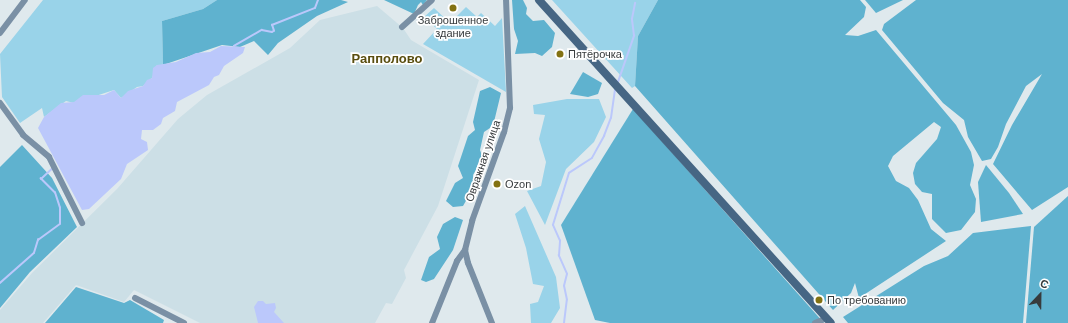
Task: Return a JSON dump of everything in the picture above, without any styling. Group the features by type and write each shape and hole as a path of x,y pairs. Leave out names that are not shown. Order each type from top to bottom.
{"main road":[{"path":"539,0 829,320"}],"street":[{"path":"0,34 25,0"},
{"path":"402,28 432,0"},
{"name":"Овражная улица","path":"465,250 472,221 502,139 510,108 506,0"},
{"path":"0,102 23,135 48,156 82,223"},
{"path":"432,323 458,261 465,250"},
{"path":"465,250 468,262 492,323"},
{"path":"135,298 184,323"},
{"path":"815,323 829,320"}],"shaded area":[{"path":"43,0 217,0 203,9 162,21 163,65 157,65 152,78 143,86 137,87 121,98 114,90 74,103 66,101 44,117 42,108 20,123 2,97 0,54"},
{"path":"217,0 341,0 348,2 317,16 278,43 268,55 254,41 240,47 222,45 163,65 162,21 203,9"},
{"path":"384,0 427,0 423,5 421,2 418,5 414,14"},
{"path":"512,0 523,0 527,8 526,14 533,21 544,20 555,33 552,47 542,56 535,53 515,54 518,41 514,29"},
{"path":"552,0 658,0 638,36 635,86 632,88"},
{"path":"658,0 860,0 866,7 864,17 845,35 858,36 876,30 956,125 971,152 974,165 970,185 976,199 975,212 961,230 946,233 932,219 932,194 922,192 915,184 913,173 916,163 937,139 941,127 934,122 893,156 888,166 896,181 909,188 918,200 931,229 946,241 859,298 855,283 851,293 833,310 635,86 638,36"},
{"path":"865,0 903,0 876,13"},
{"path":"916,0 1068,0 1068,187 1032,210 993,164 1012,125 1042,74 1026,86 1006,124 998,147 991,159 982,161 968,137 964,120 943,103 882,30 884,24"},
{"path":"377,6 403,28 411,40 479,80 438,206 404,270 406,278 392,304 386,303 375,323 200,323 134,290 124,302 76,285 43,323 0,323 0,310 32,273 117,189 178,119 207,95 290,48 320,20"},
{"path":"466,7 477,17 481,13 495,26 502,18 506,92 423,44 437,29 424,17 434,8 450,23"},
{"path":"221,46 245,47 243,53 224,66 219,75 214,77 209,85 177,102 175,111 163,118 161,124 153,130 142,130 141,139 147,142 148,150 127,164 121,179 89,209 82,210 38,128 44,117 61,103 74,102 83,95 104,95 114,90 121,98 128,91 143,86 147,80 152,78 153,68 157,65 176,62 196,53 210,52"},
{"path":"583,72 602,83 598,94 588,97 570,94"},
{"path":"490,87 501,93 493,126 484,132 480,150 483,158 473,175 475,185 463,206 453,207 446,201 455,183 463,178 458,166 468,136 475,130 473,122 480,91"},
{"path":"567,99 599,99 606,117 594,142 566,169 545,225 527,191 541,186 546,162 539,139 545,115 534,114 533,105"},
{"path":"633,109 824,323 610,323 595,320 561,225"},
{"path":"22,145 52,178 77,227 30,272 0,308 0,167"},
{"path":"986,165 1009,193 1023,214 981,222 978,182"},
{"path":"1068,196 1068,323 1026,323 1034,227"},
{"path":"525,206 556,277 560,308 551,323 531,323 530,304 538,302 544,286 533,284 526,248 515,214"},
{"path":"455,217 463,220 453,250 434,279 426,282 421,280 429,257 440,249 437,237 443,224"},
{"path":"1031,226 1023,323 848,323 843,317 924,266 948,256 973,233"},
{"path":"76,287 124,303 130,300 164,320 163,323 45,323"},
{"path":"258,301 263,301 266,304 275,303 276,308 274,312 284,323 258,323 254,307"}],"waterway":[{"path":"234,46 262,30 274,31 272,25 315,8 318,0"},
{"path":"618,82 634,36 632,19 635,3"},
{"path":"564,323 567,300 564,286 567,274 559,256 560,241 553,225 569,173 592,158 604,136 611,118 615,89"},
{"path":"0,283 34,253 38,240 60,224 60,208 55,193 41,179 53,168"}],"place":[{"name":"Заброшенное здание","path":"453,8"},
{"name":"Пятёрочка","path":"560,54"},
{"name":"Ozon","path":"497,184"},
{"name":"По требованию","path":"819,300"}],"district":[{"name":"Рапполово","path":"387,59"}]}
